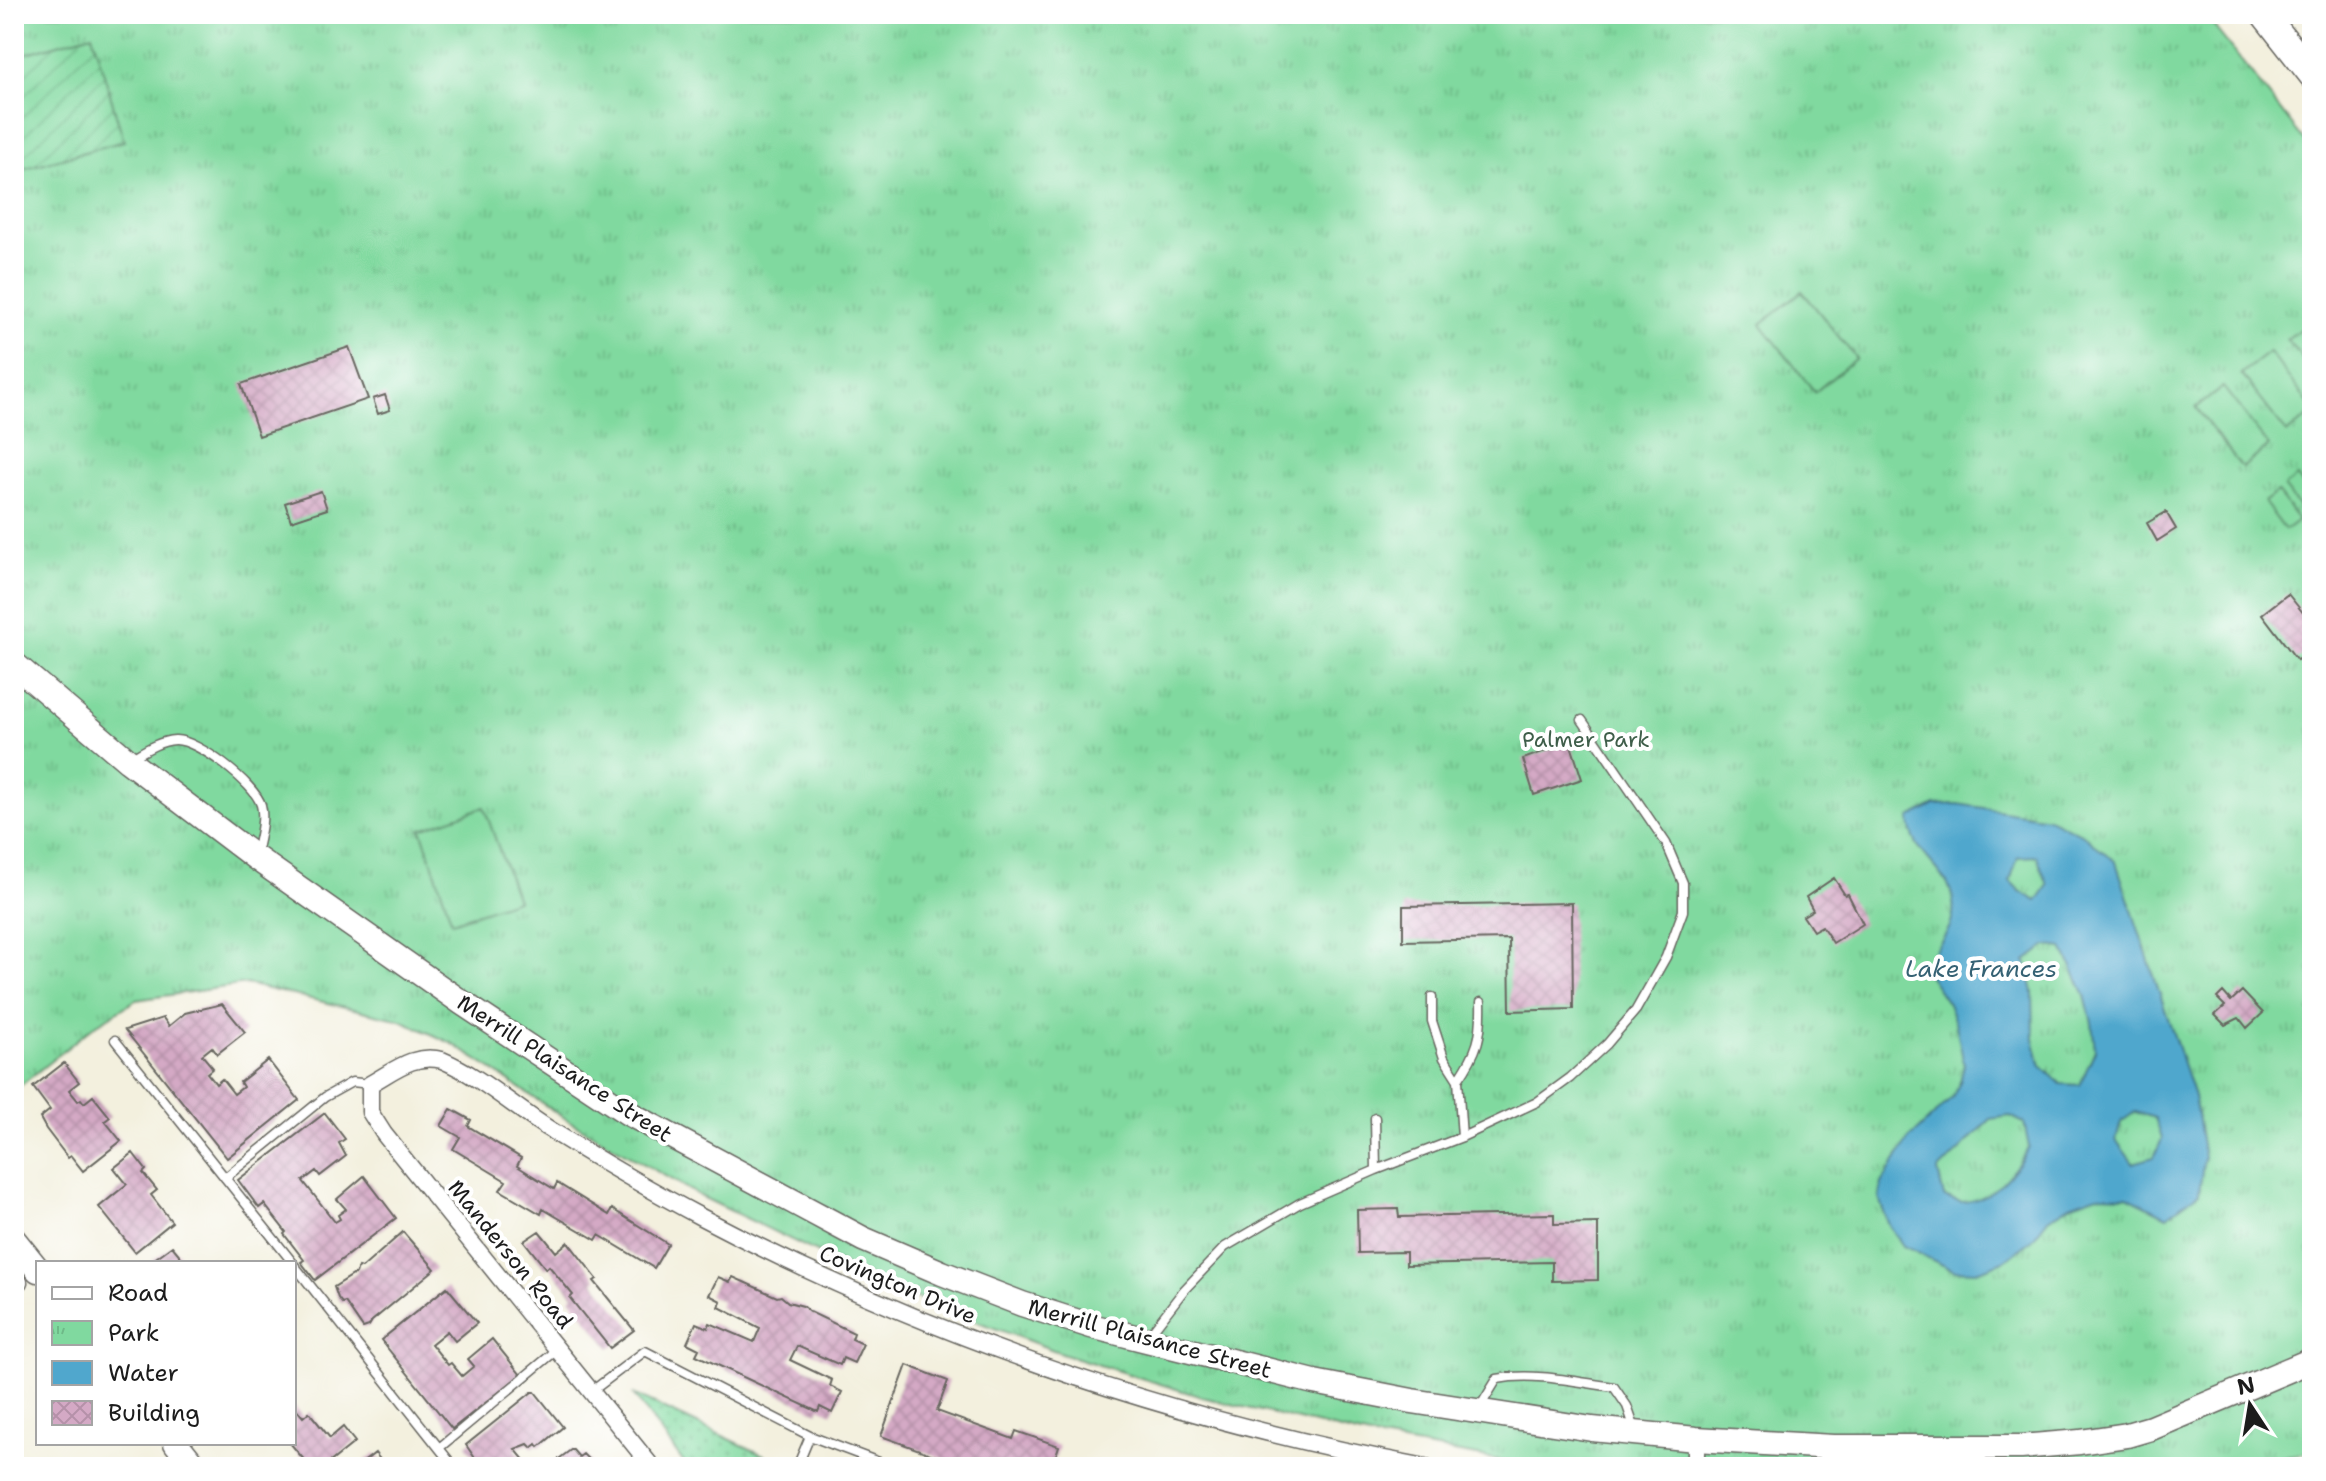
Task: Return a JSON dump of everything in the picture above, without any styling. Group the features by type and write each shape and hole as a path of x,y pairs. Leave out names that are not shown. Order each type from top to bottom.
{"main road":[{"path":"2269,20 2312,49"},
{"path":"2269,20 2312,75"}],"street":[{"name":"Merrill Plaisance Street","path":"14,664 128,761 256,858 474,1011 628,1113 863,1239 942,1273 1091,1326 1314,1382 1478,1412 1696,1439 1833,1447 2021,1447 2127,1435 2151,1428 2312,1360"},
{"name":"Covington Drive","path":"370,1084 405,1063 418,1059 432,1058 452,1064 549,1129 702,1217 826,1279 952,1333 1175,1408 1301,1442 1426,1467"},
{"name":"Manderson Road","path":"370,1084 370,1112 384,1134 652,1467"},
{"path":"14,1240 24,1278"},
{"path":"1696,1439 1696,1467"},
{"path":"178,1445 195,1467"}],"lane":[{"path":"1145,1340 1184,1290 1225,1247 1300,1203 1462,1137 1537,1102 1570,1078 1607,1044 1636,1010 1666,957 1683,911 1683,883 1666,843 1582,720"},
{"path":"128,761 169,741 185,740 199,746 251,788 260,802 262,811 256,858"},
{"path":"1432,997 1432,1021 1444,1058 1458,1080 1462,1137"},
{"path":"1458,1080 1479,1041 1481,1002"},
{"path":"115,1040 291,1261"},
{"path":"225,1178 325,1097 352,1082 370,1084"},
{"path":"1375,1118 1376,1170"},
{"path":"296,1268 454,1467"},
{"path":"439,1448 558,1348"},
{"path":"592,1391 645,1351 810,1436 892,1467"},
{"path":"1478,1412 1497,1379 1518,1376 1577,1382 1614,1387 1627,1406 1637,1433"},
{"path":"797,1467 810,1436"}],"green space":[{"name":"Palmer Park","path":"14,14 2204,14 2312,150 2312,1452 2208,1467 1540,1467 1374,1438 1202,1397 1064,1354 930,1304 700,1196 566,1119 453,1044 401,1020 246,984 136,1000 94,1026 14,1091"},
{"path":"92,34 124,141 19,170 14,154 14,57"},
{"path":"1802,291 1856,358 1815,392 1761,324"},
{"path":"2312,320 2312,371 2287,339"},
{"path":"2269,352 2312,408 2312,414 2287,433 2241,374"},
{"path":"2223,387 2269,446 2242,468 2196,408"},
{"path":"2297,477 2312,497 2312,509 2305,515 2284,487"},
{"path":"2277,492 2298,520 2285,530 2264,502"},
{"path":"484,807 517,900 452,922 421,829"},
{"path":"633,1394 785,1465 687,1467"}],"water":[{"name":"Lake Frances","path":"1957,804 2049,818 2085,836 2116,862 2194,1096 2204,1157 2199,1193 2167,1216 2127,1196 2098,1195 2070,1205 2048,1219 2031,1241 2002,1262 1976,1271 1953,1270 1903,1246 1888,1223 1879,1199 1882,1183 1908,1140 1952,1098 1964,1064 1948,1004 1925,970 1950,927 1953,903 1943,877 1918,845 1910,818 1935,805","holes":["2037,856 2048,885 2037,901 2010,881 2018,857","2046,946 2063,948 2085,995 2095,1050 2080,1085 2061,1084 2041,1066 2034,1038 2033,992 2026,961","2135,1112 2155,1118 2162,1139 2154,1157 2133,1163 2116,1140 2121,1122","2010,1116 2024,1123 2029,1147 2010,1174 1984,1196 1963,1202 1944,1197 1938,1171 1991,1119"]}],"building":[{"path":"349,347 368,399 259,436 241,384"},
{"path":"385,395 390,410 378,414 373,399"},
{"path":"321,491 327,509 291,521 285,503"},
{"path":"2166,512 2176,529 2157,541 2147,523"},
{"path":"2288,594 2312,624 2312,649 2297,660 2262,614"},
{"path":"1570,742 1582,779 1534,795 1523,759"},
{"path":"1834,878 1845,895 1848,894 1863,924 1833,943 1822,926 1813,931 1803,916 1813,910 1806,897"},
{"path":"1572,903 1573,1009 1510,1011 1509,939 1403,941 1403,906"},
{"path":"2242,991 2263,1013 2247,1028 2239,1018 2225,1025 2215,1015 2225,1006 2217,998 2223,992 2231,1001"},
{"path":"222,1004 245,1032 217,1054 212,1047 202,1055 213,1068 207,1073 216,1084 222,1079 234,1094 243,1087 240,1082 268,1060 299,1100 227,1158 125,1030 163,1018 169,1026 185,1013"},
{"path":"64,1063 79,1082 69,1090 78,1101 81,1099 84,1103 93,1096 110,1117 105,1121 121,1141 83,1171 71,1156 68,1158 46,1129 40,1118 50,1110 33,1087"},
{"path":"451,1109 471,1120 468,1126 521,1158 517,1166 554,1189 557,1183 609,1215 612,1209 668,1244 654,1268 599,1235 596,1240 543,1209 541,1214 500,1190 506,1181 453,1149 460,1137 441,1126"},
{"path":"325,1113 345,1139 339,1143 346,1156 320,1176 316,1171 303,1181 335,1222 346,1209 337,1199 364,1176 396,1218 315,1280 284,1234 286,1232 264,1204 259,1208 238,1180"},
{"path":"133,1153 146,1170 143,1173 157,1190 151,1195 172,1222 135,1252 99,1207 127,1184 114,1168"},
{"path":"1398,1209 1399,1217 1554,1214 1554,1224 1598,1223 1598,1280 1552,1281 1552,1262 1406,1265 1406,1252 1358,1253 1357,1210"},
{"path":"539,1231 556,1252 568,1242 597,1279 594,1281 634,1330 610,1348 570,1298 573,1295 549,1266 546,1269 524,1241"},
{"path":"403,1232 435,1269 363,1328 345,1302 338,1298 334,1287 356,1273 358,1267 362,1268"},
{"path":"172,1246 184,1261 152,1261"},
{"path":"718,1277 730,1282 733,1277 777,1297 781,1296 854,1333 852,1339 863,1344 854,1363 843,1358 840,1365 797,1346 790,1360 832,1380 830,1386 842,1392 832,1413 820,1407 818,1412 696,1355 699,1349 687,1343 696,1323 708,1328 710,1323 754,1342 760,1328 719,1307 721,1301 709,1295"},
{"path":"447,1287 477,1323 455,1341 447,1331 431,1344 448,1365 451,1363 462,1376 474,1366 468,1359 492,1339 521,1375 452,1429 381,1340"},
{"path":"907,1365 948,1381 937,1411 1013,1439 1016,1431 1059,1446 1052,1467 966,1467 881,1436"},
{"path":"532,1392 563,1427 539,1447 537,1444 532,1448 528,1444 515,1449 530,1467 481,1467 466,1445"},
{"path":"296,1408 303,1417 309,1412 330,1438 343,1427 355,1442 324,1467 310,1467 292,1445 296,1445"},
{"path":"572,1449 579,1457 583,1454 596,1467 548,1467"},
{"path":"375,1453 386,1467 357,1467"}]}
